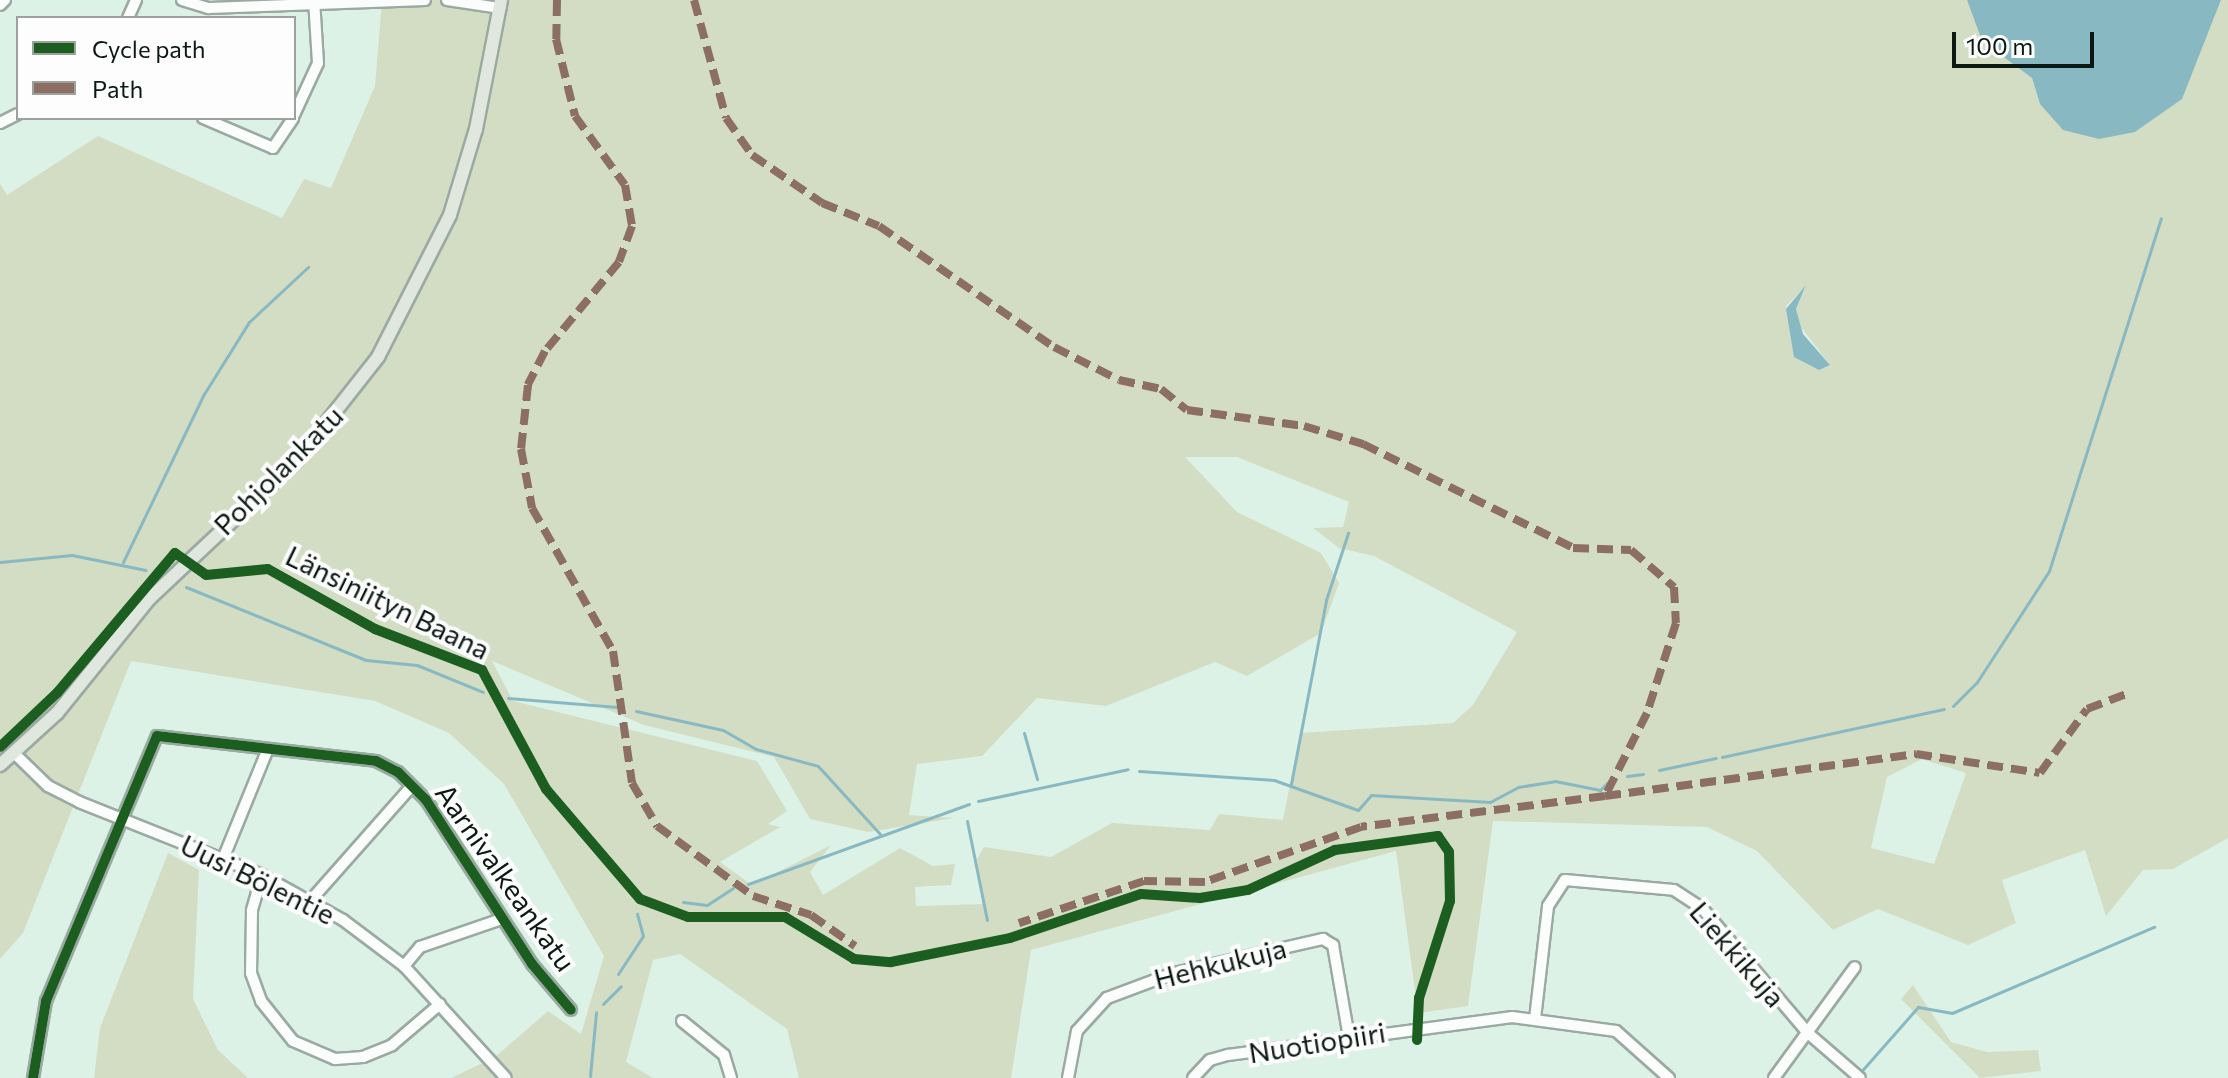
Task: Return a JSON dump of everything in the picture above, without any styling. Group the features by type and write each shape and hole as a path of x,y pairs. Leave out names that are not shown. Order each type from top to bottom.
{"main road":[{"name":"Pohjolankatu","path":"0,765 16,755 149,599 297,460 378,357 450,215 476,129 500,4"}],"street":[{"path":"0,5 5,0"},
{"path":"182,0 209,8 425,0"},
{"path":"447,0 500,4"},
{"path":"296,110 318,63 314,2"},
{"path":"208,120 273,148 290,120"},
{"name":"Aarnivalkeankatu","path":"122,818 157,736 267,751 376,761 412,786 502,919 571,1010"},
{"path":"223,859 267,751"},
{"name":"Uusi Bölentie","path":"16,755 48,786 262,875 311,900 404,966 506,1078"},
{"path":"311,900 412,786"},
{"path":"33,1078 46,1001 122,818"},
{"path":"262,875 252,911 251,973 261,1001 293,1041 335,1059 363,1057 392,1045 440,1004"},
{"name":"Liekkikuja","path":"1535,1019 1548,906 1565,880 1689,895 1809,1034"},
{"path":"404,966 420,947 502,919"},
{"name":"Hehkukuja","path":"1068,1078 1077,1031 1107,998 1174,973 1323,939 1333,945 1349,1038"},
{"path":"1774,1078 1855,967"},
{"name":"Nuotiopiiri","path":"1193,1078 1210,1060 1228,1055 1479,1018 1535,1019 1616,1031 1669,1078"},
{"path":"682,1021 724,1055 731,1078"},
{"path":"1809,1034 1860,1078"}],"green space":[{"path":"382,0 1967,0 1982,41 2032,78 2040,104 2135,132 2181,99 2221,0 2228,0 2228,838 2173,869 2143,870 2106,916 2085,850 2002,880 2016,923 1968,945 1878,909 1833,930 1757,851 1707,827 1493,821 1468,1006 1418,1013 1396,851 1031,950 1011,1078 799,1078 787,1029 680,954 653,960 626,1062 653,1078 451,1078 495,1057 548,1011 581,1034 604,956 504,784 449,733 375,701 131,661 23,933 0,959 0,184 7,195 98,136 282,218 304,179 331,188 375,86","holes":["1806,286 1796,309 1801,327 1830,365 1796,348 1790,329 1786,306","1185,457 1237,457 1349,502 1343,527 1313,528 1339,548 1374,556 1517,632 1473,705 1453,723 1300,733 1283,820 1219,814 1210,830 1112,823 1051,857 984,847 977,859 984,904 916,906 915,887 951,885 955,864 933,866 900,848 823,895 810,872 831,845 752,885 720,862 780,827 768,824 787,811 757,761 513,701 492,661 644,725 774,757 810,819 868,832 954,818 909,815 917,764 982,756 1037,698 1106,706 1215,662 1247,676 1321,633 1339,583 1321,553 1237,512","1922,759 1966,773 1934,864 1871,848 1887,777"]},
{"path":"168,853 199,870 193,999 218,1050 248,1078 94,1078 100,1028"},
{"path":"1913,985 1951,1042 1987,1052 2038,1050 2041,1071 1980,1078 1901,999"}],"water":[{"path":"1967,0 2221,0 2182,99 2135,132 2099,139 2063,130 2040,104 2032,78 1982,41"},
{"path":"1806,285 1796,309 1803,334 1830,365 1819,370 1794,357 1786,309"}],"waterway":[{"path":"1953,706 1977,682 2049,571 2161,218"},
{"path":"123,562 204,394 249,322 308,267"},
{"path":"1291,784 1326,600 1348,533"},
{"path":"0,562 72,555 145,570"},
{"path":"186,587 366,660 417,665 483,692"},
{"path":"508,698 618,707"},
{"path":"1722,757 1944,709"},
{"path":"636,711 723,730 756,749 818,766 880,834"},
{"path":"1024,733 1037,779"},
{"path":"1659,770 1716,758"},
{"path":"978,801 1128,769"},
{"path":"1139,771 1274,780 1358,810 1371,795 1490,802 1518,787 1555,781 1600,790 1613,777"},
{"path":"1627,776 1643,774"},
{"path":"748,884 969,804"},
{"path":"967,821 987,920"},
{"path":"683,902 707,905 733,888"},
{"path":"618,974 643,936 637,914"},
{"path":"1858,1075 1918,1007 1952,1013 2154,927"},
{"path":"603,1004 621,986"},
{"path":"590,1076 596,1012"}],"marked path":[{"path":"557,0 556,39 575,116 625,185 632,226 619,262 545,351 528,385 521,449 532,508 613,651 632,783 657,826 753,896 811,915 855,946"},
{"path":"694,0 726,118 752,155 822,203 879,226 1054,347 1119,380 1161,389 1187,410 1304,426 1363,444 1573,548 1631,550 1674,587 1676,623 1647,713 1605,796 1361,827 1205,882 1144,881 1019,923"},
{"path":"1605,796 1916,754 2040,773 2087,709 2126,694"}],"cycle path":[{"name":"Länsiniityn Baana","path":"0,747 57,693 175,553 206,575 268,569 375,629 482,670 546,789 640,899 688,917 785,917 854,959 891,962 1010,938 1141,894 1200,898 1248,890 1335,850 1438,836 1449,852 1450,901 1419,998 1417,1040"},
{"path":"33,1078 46,1001 157,736 376,761 398,772 426,800 532,964 571,1010"}]}
